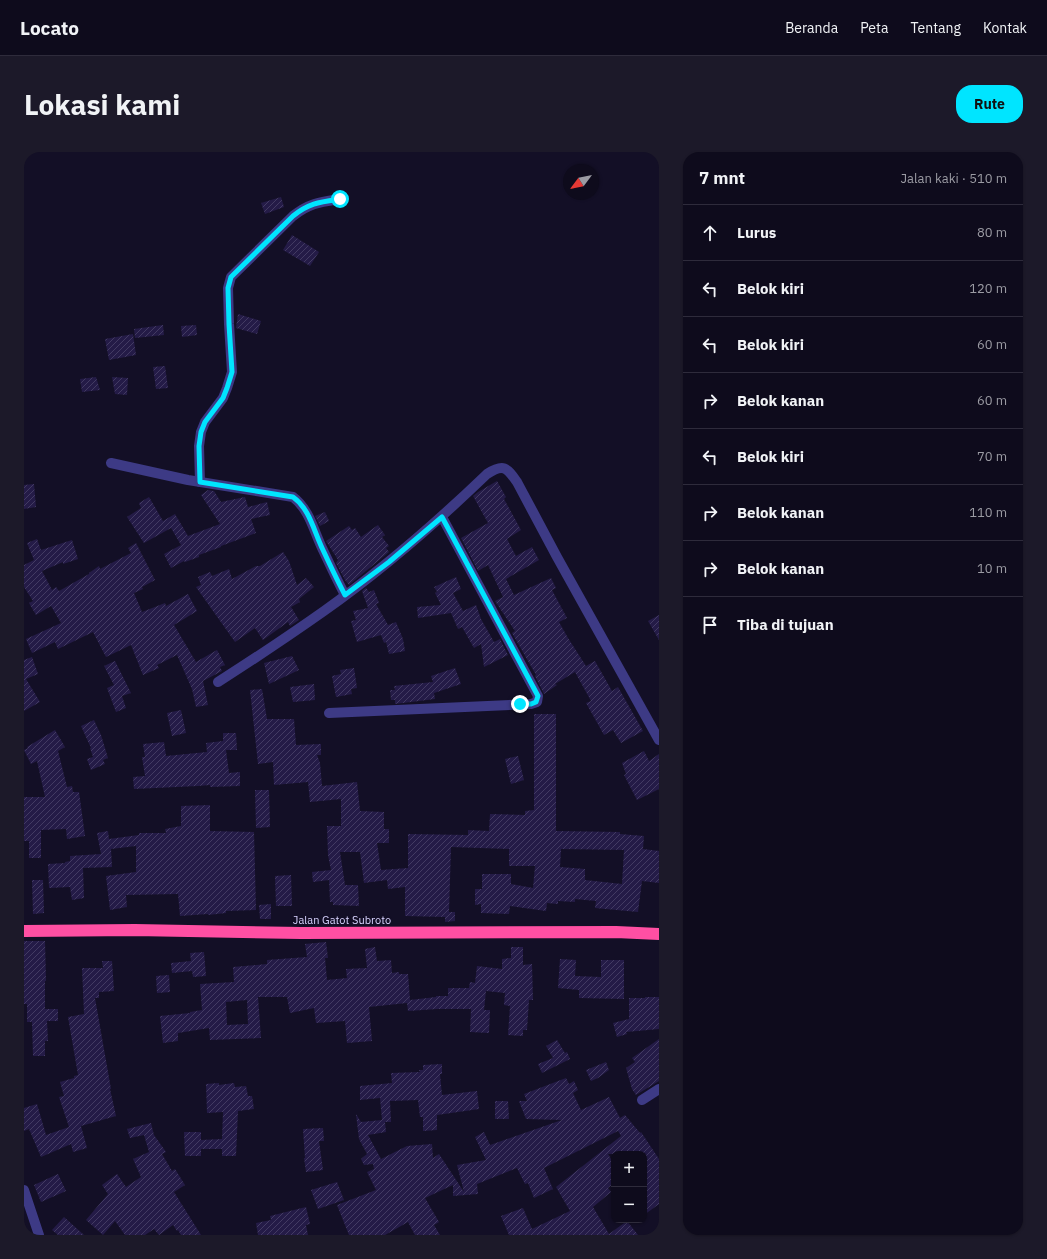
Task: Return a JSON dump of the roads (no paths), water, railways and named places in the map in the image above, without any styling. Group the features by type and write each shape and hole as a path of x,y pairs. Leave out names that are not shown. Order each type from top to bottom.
{"highway":[{"name":"Jalan Gatot Subroto","path":"24,931 135,930 309,933 616,932 659,934"}],"street":[{"path":"200,482 199,446 201,432 205,422 223,398 232,372 228,288 231,277 304,207 318,202 340,199"},
{"path":"111,463 200,482 293,497 299,501 306,511 322,550 345,595"},
{"path":"218,682 312,619 389,562 442,517 487,474 496,468 503,468 509,472 517,482 659,740"},
{"path":"329,713 531,704 536,702 538,696 442,517"},
{"path":"642,1100 659,1089"},
{"path":"24,1190 39,1235"}]}
